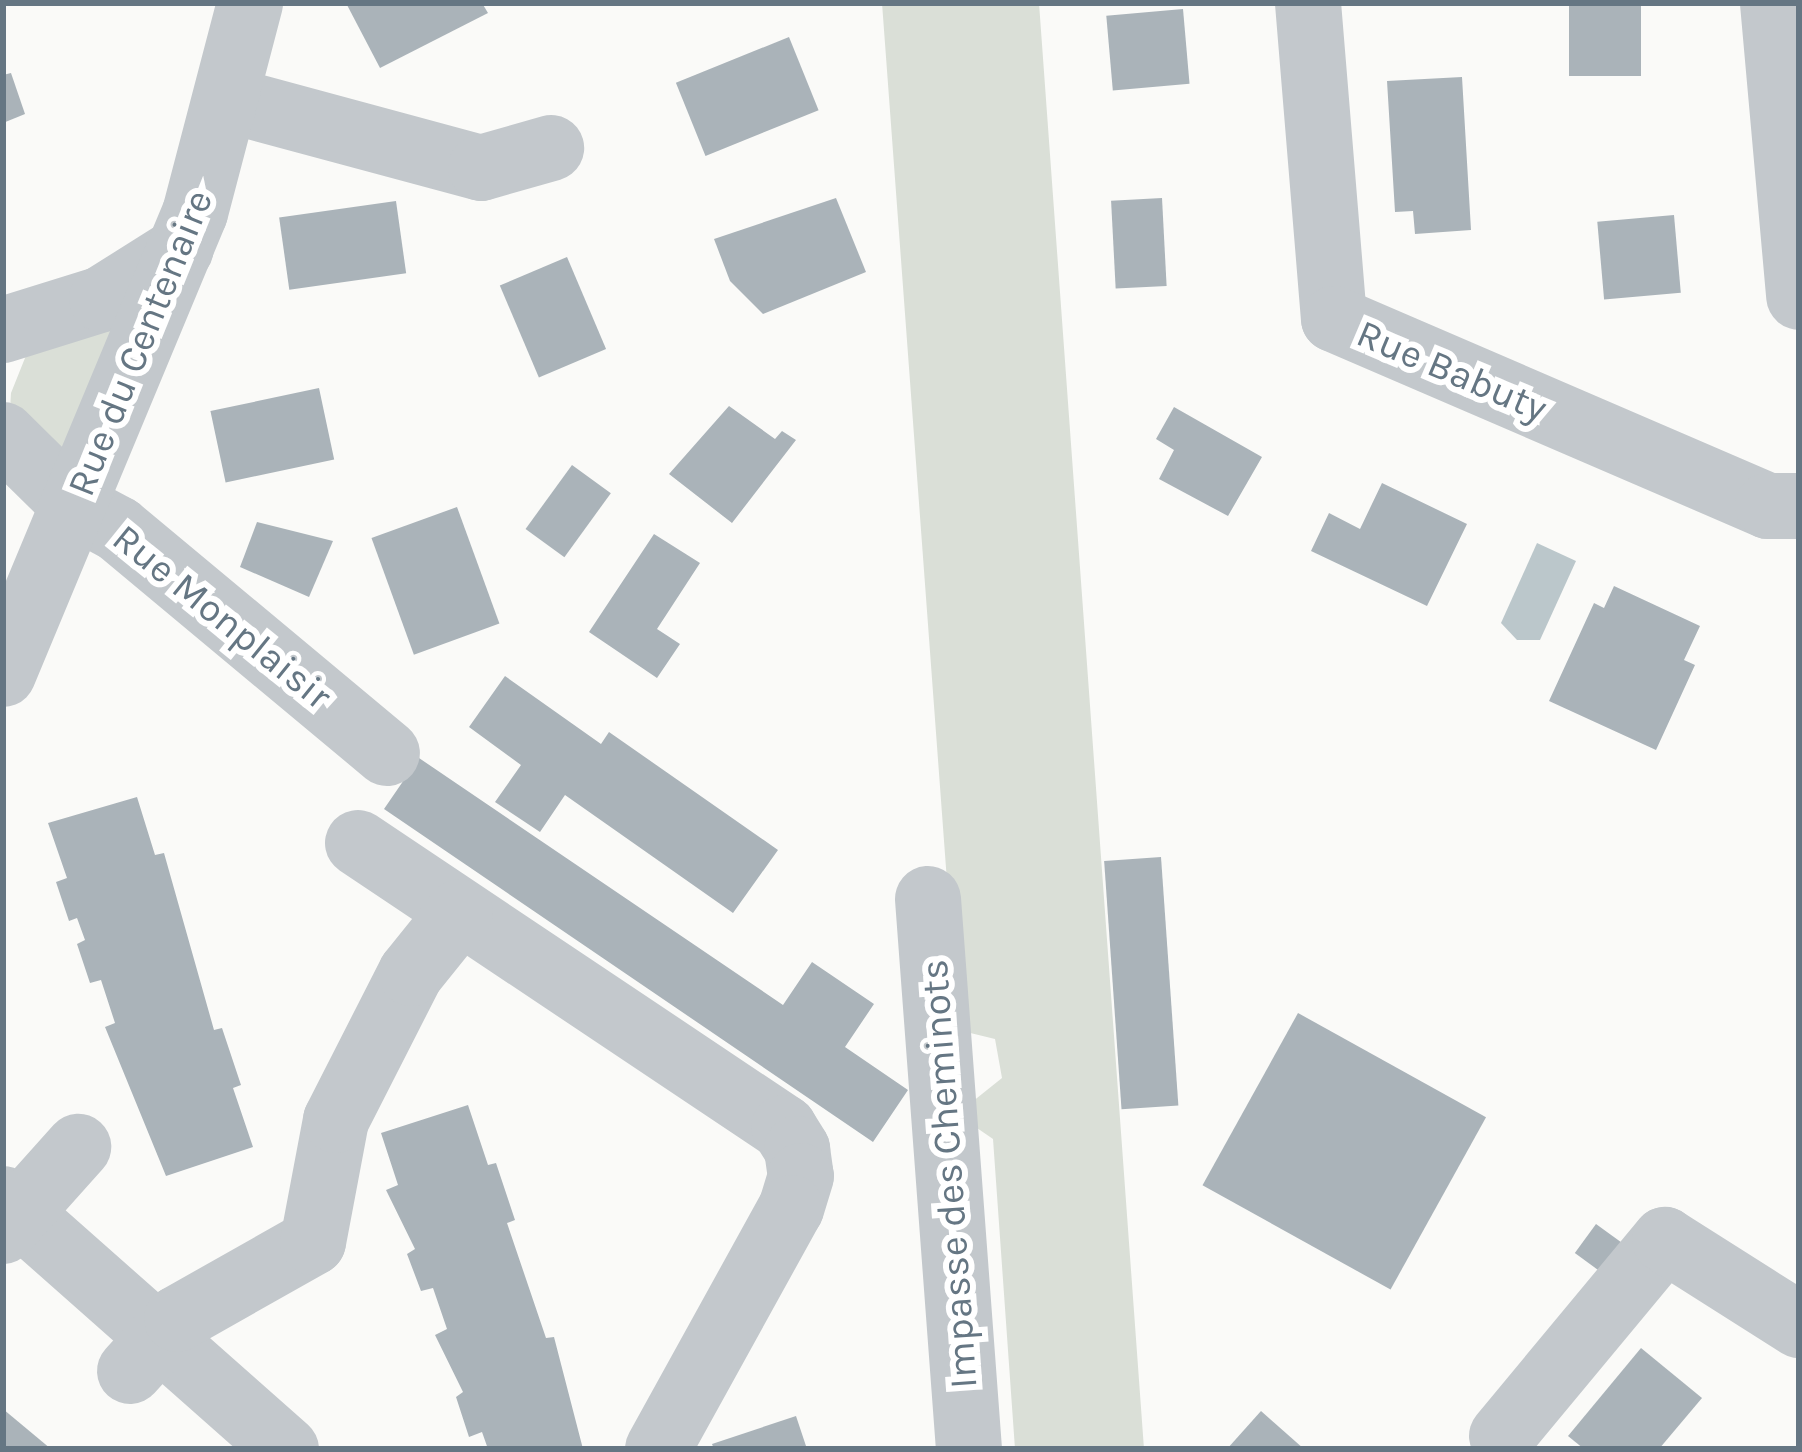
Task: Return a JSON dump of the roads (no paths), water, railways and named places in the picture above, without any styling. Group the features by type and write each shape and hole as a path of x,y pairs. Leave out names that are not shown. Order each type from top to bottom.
{"street":[{"name":"Rue du Centenaire","path":"3,674 181,249 229,100 250,3"},
{"name":"Rue Babuty","path":"1308,3 1334,319 1768,506 1799,506"},
{"path":"1773,3 1789,115 1799,298"},
{"path":"229,100 481,167 551,148"},
{"path":"3,330 88,305 181,249"},
{"name":"Rue Monplaisir","path":"3,435 75,506 118,529 387,753"},
{"path":"358,843 784,1128 797,1149 801,1176 791,1208 658,1449"},
{"name":"Impasse des Cheminots","path":"928,899 970,1449"},
{"path":"144,1353 313,1242 336,1120 411,974 460,912"},
{"path":"78,1148 7,1225 144,1353 286,1449"},
{"path":"1502,1436 1665,1240 1799,1325"},
{"path":"144,1353 217,1449"}]}
